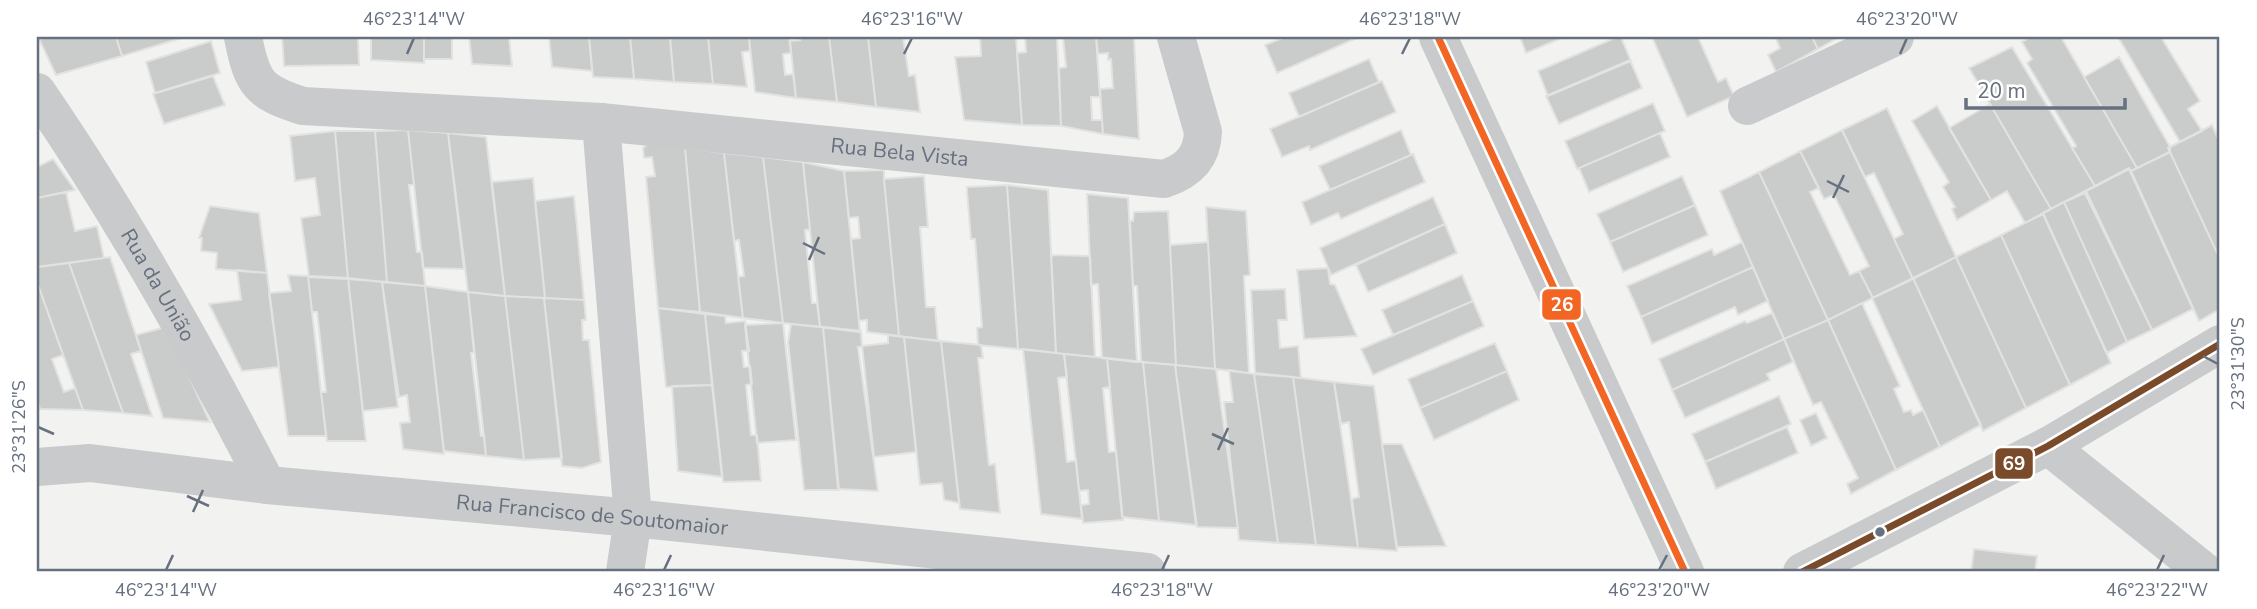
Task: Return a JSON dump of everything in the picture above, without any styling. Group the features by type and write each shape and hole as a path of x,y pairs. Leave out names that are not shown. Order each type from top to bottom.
{"street":[{"name":"Rua Bela Vista","path":"243,37 249,69 256,84 278,98 303,106 601,122 1164,179 1184,173 1203,145 1203,132 1176,37"},
{"path":"1438,37 1685,572"},
{"path":"1747,106 1895,37"},
{"name":"Rua da União","path":"37,92 80,155 193,340 267,485"},
{"path":"601,122 633,518 625,572"},
{"path":"1802,572 2048,446 2220,344"},
{"path":"2048,446 2205,572"},
{"name":"Rua Francisco de Soutomaior","path":"37,467 90,463 267,485 633,518 1147,572"}],"building":[{"path":"116,37 122,56 56,75 39,39"},
{"path":"116,37 185,37 122,56"},
{"path":"282,37 358,37 359,65 284,66"},
{"path":"371,37 424,37 424,63 371,60"},
{"path":"424,37 452,37 452,59 424,59"},
{"path":"469,37 509,37 512,66 472,64"},
{"path":"549,37 589,37 592,71 552,67"},
{"path":"589,37 630,37 634,79 593,77"},
{"path":"630,37 670,37 674,82 634,79"},
{"path":"708,37 713,84 674,82 670,39"},
{"path":"708,37 749,37 750,51 742,52 747,87 713,84"},
{"path":"749,37 789,37 791,53 783,54 785,75 793,74 796,98 755,92"},
{"path":"800,37 829,37 837,102 796,98 790,41 800,40"},
{"path":"829,37 868,37 876,107 837,102"},
{"path":"868,37 903,37 909,76 915,75 920,112 876,107"},
{"path":"980,37 1016,37 1022,125 964,120 955,57 981,56"},
{"path":"1025,37 1057,37 1061,126 1022,125 1017,53 1026,52"},
{"path":"1063,37 1096,37 1100,97 1091,97 1092,120 1102,120 1103,134 1061,126 1059,68 1066,67"},
{"path":"1096,37 1134,37 1139,139 1103,134 1100,89 1113,88 1111,59 1108,60 1108,53 1098,54"},
{"path":"1285,37 1359,37 1277,73 1265,45"},
{"path":"1520,37 1564,37 1526,53"},
{"path":"1621,37 1631,61 1548,96 1538,71"},
{"path":"1652,37 1698,37 1718,82 1726,78 1734,96 1687,117"},
{"path":"1775,37 1812,37 1818,49 1776,72 1768,55 1780,48"},
{"path":"1812,37 1839,37 1818,49"},
{"path":"2031,37 2061,37 2137,168 2131,171 2129,168 2095,186 2072,148 2076,146 2027,63 2032,59 2022,42"},
{"path":"2118,37 2161,37 2200,101 2188,109 2202,131 2180,142"},
{"path":"211,41 220,73 155,93 146,62"},
{"path":"2012,47 2095,186 2051,209 1969,68"},
{"path":"2119,57 2170,147 2170,152 2137,168 2084,77"},
{"path":"1369,59 1379,82 1299,117 1289,93"},
{"path":"1630,60 1642,88 1559,124 1546,96"},
{"path":"213,76 225,105 164,124 153,94"},
{"path":"1382,81 1396,112 1310,150 1309,146 1282,157 1270,129"},
{"path":"1653,103 1665,131 1577,169 1565,141"},
{"path":"1990,104 2051,209 2025,223 2007,191 1991,200 1949,128"},
{"path":"1937,106 1991,200 1957,220 1952,209 1955,207 1943,187 1949,182 1912,121"},
{"path":"1887,108 1956,257 1913,279 1894,239 1903,234 1874,173 1865,177 1842,130"},
{"path":"2212,125 2220,143 2220,259 2168,148"},
{"path":"408,130 414,185 409,185 417,252 422,252 425,286 387,282 375,131"},
{"path":"408,130 448,133 464,269 423,268"},
{"path":"1401,130 1411,155 1330,190 1319,166"},
{"path":"1842,130 1913,279 1873,298 1859,271 1869,266 1834,195 1824,199 1800,151"},
{"path":"335,131 348,279 309,277 301,218 320,215 315,178 295,181 290,136"},
{"path":"335,131 375,131 387,282 348,279"},
{"path":"448,133 486,137 505,296 468,292"},
{"path":"1660,133 1670,157 1589,192 1579,168"},
{"path":"648,144 685,148 700,312 658,308 646,177 655,176 652,157 644,158 643,148"},
{"path":"685,148 724,153 743,318 700,312"},
{"path":"1800,151 1819,188 1810,192 1850,275 1859,271 1873,298 1828,320 1759,172"},
{"path":"2170,152 2220,259 2220,309 2199,321 2131,171"},
{"path":"724,153 763,157 783,323 743,318 738,277 744,276 739,240 734,241"},
{"path":"1413,154 1425,182 1341,219 1338,213 1311,225 1302,202"},
{"path":"763,157 803,162 810,229 805,230 812,303 817,303 820,327 783,323"},
{"path":"53,159 75,190 37,198 37,167"},
{"path":"803,162 844,171 860,332 820,327"},
{"path":"2129,169 2193,309 2152,330 2086,191"},
{"path":"884,170 899,336 867,332 867,320 859,321 851,239 860,238 858,217 849,218 844,171"},
{"path":"1759,172 1828,320 1784,339 1720,191"},
{"path":"924,176 928,227 920,227 926,307 935,307 938,341 899,336 884,179"},
{"path":"1682,176 1695,205 1610,242 1597,214"},
{"path":"533,178 545,298 505,296 492,182"},
{"path":"1007,185 1018,349 978,345 977,328 982,327 975,239 971,239 967,192 967,187"},
{"path":"1007,185 1048,190 1056,353 1018,349"},
{"path":"66,192 75,231 97,226 104,258 37,267 37,198"},
{"path":"2085,193 2152,330 2127,342 2064,202"},
{"path":"1087,194 1128,198 1137,362 1102,358 1098,284 1091,285"},
{"path":"574,196 584,300 545,298 535,201"},
{"path":"1433,197 1445,224 1331,275 1320,248"},
{"path":"2064,202 2127,342 2107,353 2043,213"},
{"path":"1695,205 1708,235 1623,272 1610,242"},
{"path":"210,206 259,213 267,273 216,269 217,253 201,251 202,238 199,238"},
{"path":"1206,207 1246,211 1250,275 1244,276 1249,373 1215,369"},
{"path":"1168,211 1176,365 1141,362 1137,286 1133,286 1130,221 1133,221 1134,212"},
{"path":"2043,214 2111,363 2070,385 2001,235"},
{"path":"1445,224 1457,253 1368,292 1356,265"},
{"path":"2001,235 2070,385 2026,408 1956,257"},
{"path":"1208,242 1215,369 1176,365 1170,245"},
{"path":"1742,242 1753,267 1641,317 1627,286 1712,249 1714,255"},
{"path":"1051,255 1090,256 1095,357 1056,353"},
{"path":"110,257 141,351 131,354 152,416 123,413 69,263"},
{"path":"1956,257 2026,408 1983,431 1913,278"},
{"path":"69,263 123,413 83,410 37,282 37,267"},
{"path":"1753,267 1768,301 1738,315 1735,307 1652,344 1641,317"},
{"path":"1328,268 1330,284 1335,285 1357,336 1304,339 1297,270"},
{"path":"237,270 267,273 279,367 242,371 209,304 241,300"},
{"path":"288,275 308,276 326,436 288,436 269,293 291,291"},
{"path":"1462,275 1473,301 1393,335 1382,310"},
{"path":"308,276 348,278 366,441 327,441 321,392 326,392 317,312 312,312"},
{"path":"348,278 382,282 398,407 363,411"},
{"path":"1913,278 1981,425 1940,447 1872,298"},
{"path":"37,282 63,355 52,359 64,392 75,388 83,410 40,409 37,399"},
{"path":"382,282 425,286 444,454 403,449 400,423 410,422 407,395 399,397"},
{"path":"425,286 468,292 474,353 471,353 486,456 444,451"},
{"path":"1285,289 1287,320 1278,320 1280,348 1298,346 1301,378 1255,373 1251,290"},
{"path":"468,292 505,296 524,460 486,456"},
{"path":"505,296 544,298 562,458 524,460"},
{"path":"544,298 584,300 586,320 582,320 583,340 589,340 601,462 582,468 562,466"},
{"path":"1473,301 1484,326 1373,375 1361,349"},
{"path":"1862,303 1900,386 1894,389 1904,412 1911,410 1913,415 1923,410 1940,447 1896,470 1828,320"},
{"path":"658,308 705,314 712,385 666,387"},
{"path":"1772,313 1784,339 1672,390 1659,359 1745,321 1747,323"},
{"path":"705,314 725,316 726,323 745,321 749,351 742,351 744,367 750,366 752,384 746,385 751,435 757,435 761,481 723,482"},
{"path":"1828,320 1896,470 1851,494 1847,484 1858,478 1821,402 1813,405 1784,339"},
{"path":"783,323 796,440 757,443 745,325"},
{"path":"791,324 823,327 839,490 804,490 788,342"},
{"path":"166,327 210,422 163,418 136,335"},
{"path":"823,327 861,331 862,347 858,347 878,491 838,489"},
{"path":"888,335 904,337 916,452 874,457 862,346 888,343"},
{"path":"904,337 941,341 959,503 944,500 942,483 920,485"},
{"path":"1784,339 1793,362 1767,374 1770,380 1685,418 1672,390"},
{"path":"941,341 981,345 983,358 978,358 989,465 995,464 1000,513 960,509"},
{"path":"1495,343 1507,371 1420,408 1408,379"},
{"path":"1023,349 1064,354 1067,377 1058,378 1067,462 1076,460 1082,519 1041,514"},
{"path":"1064,354 1107,358 1110,387 1103,388 1109,452 1116,451 1123,520 1083,523 1081,505 1089,504 1088,490 1079,491"},
{"path":"1107,358 1143,362 1159,521 1122,517"},
{"path":"1143,362 1175,365 1196,525 1159,521"},
{"path":"1175,365 1216,369 1238,528 1197,527"},
{"path":"1229,370 1254,374 1278,543 1239,540 1224,402 1233,402"},
{"path":"1507,371 1519,400 1434,440 1420,408"},
{"path":"1254,374 1293,377 1316,545 1278,543"},
{"path":"1293,377 1334,382 1358,548 1316,545"},
{"path":"1334,382 1374,386 1397,551 1358,548 1352,499 1359,497 1349,422 1341,424"},
{"path":"712,385 722,477 678,471 672,386"},
{"path":"1779,396 1791,424 1705,462 1692,434"},
{"path":"1816,413 1827,438 1811,446 1800,420"},
{"path":"1787,427 1798,453 1716,489 1705,462"},
{"path":"1382,444 1402,444 1446,546 1397,547"},
{"path":"1974,549 2037,556 2035,572 1971,572"}],"transit line":[{"name":"26","path":"1438,37 1685,572"},
{"name":"69","path":"1802,572 2048,446 2220,344"}]}
